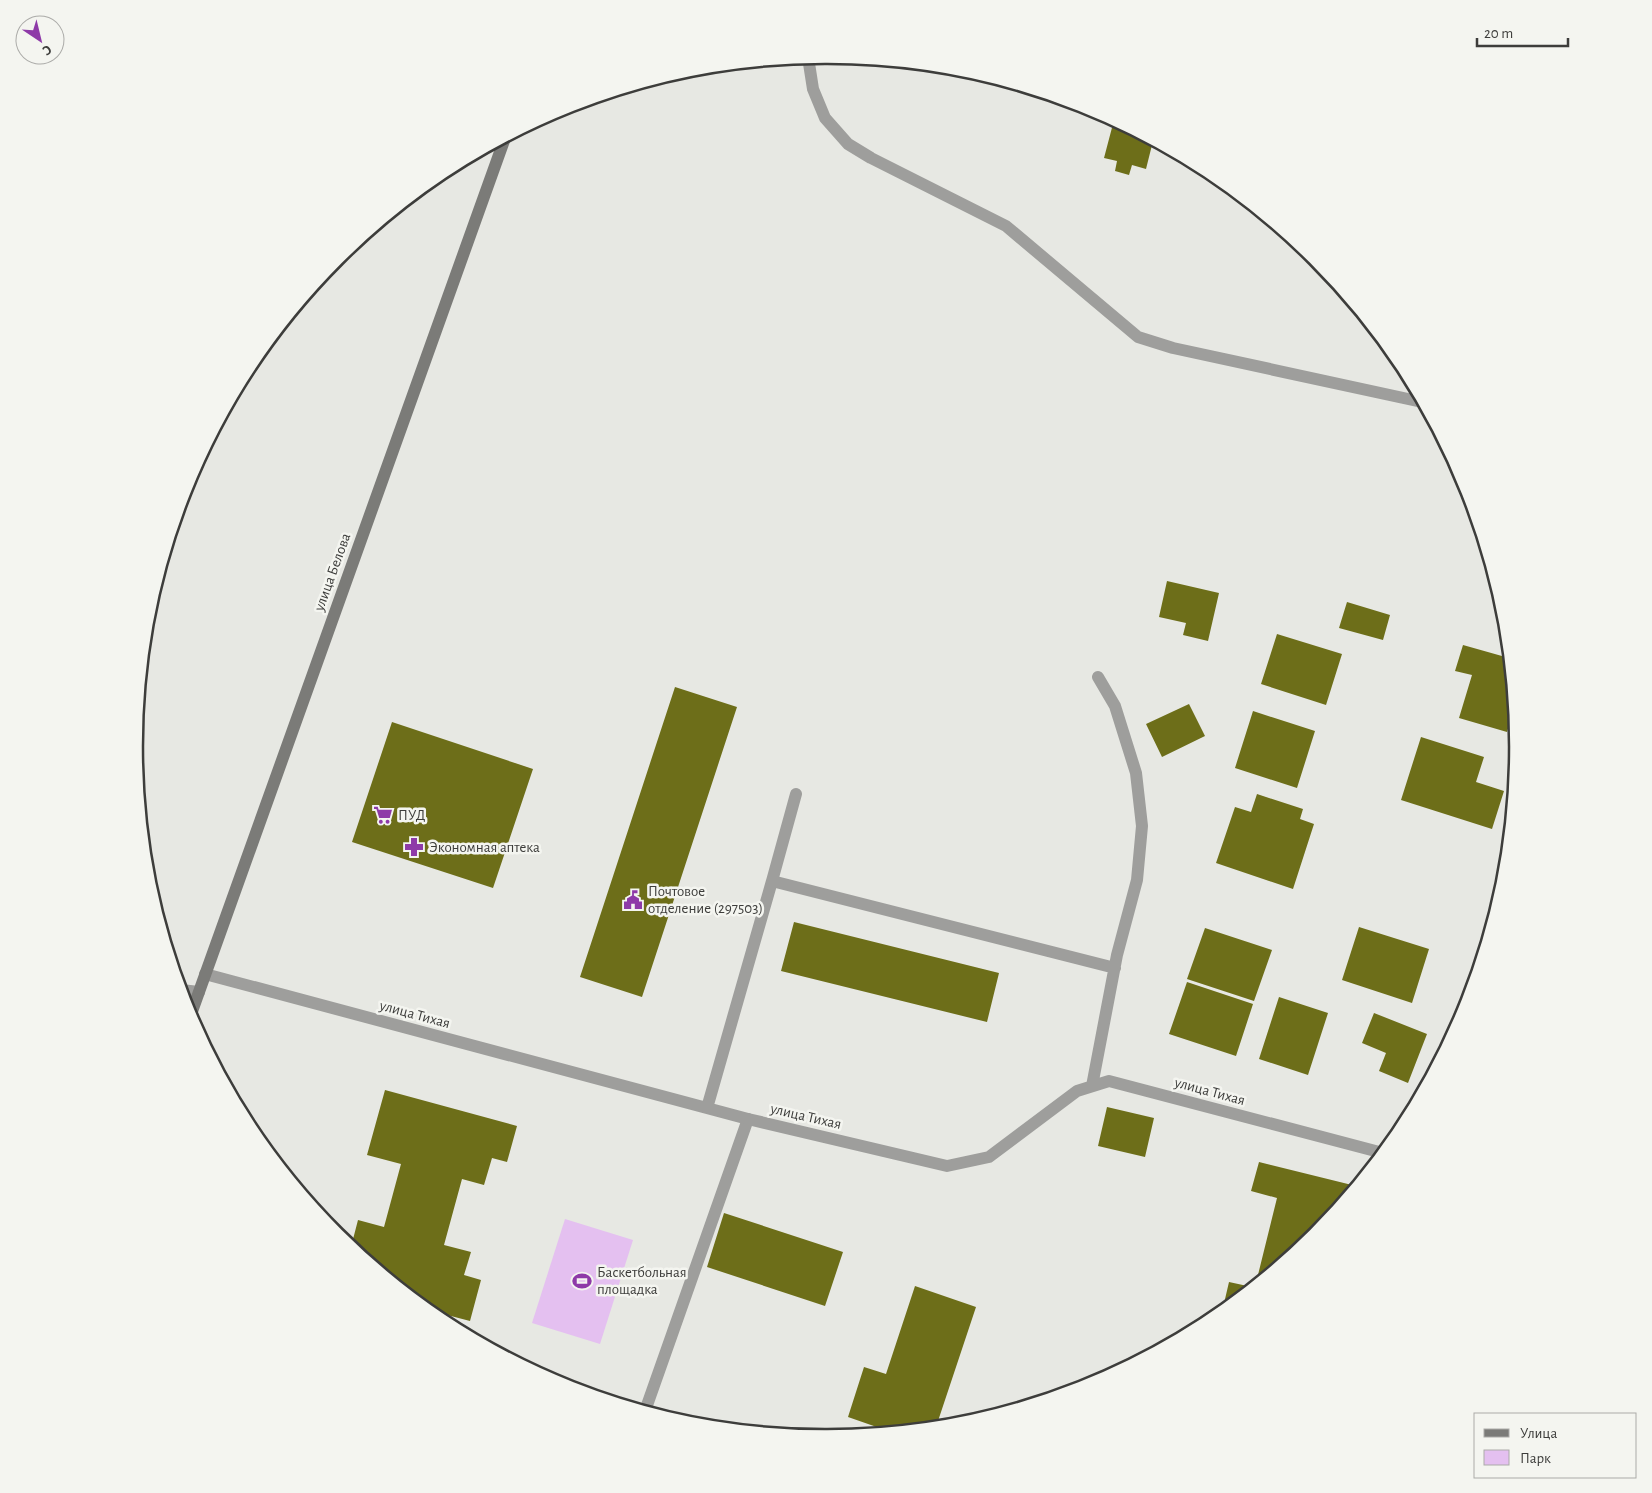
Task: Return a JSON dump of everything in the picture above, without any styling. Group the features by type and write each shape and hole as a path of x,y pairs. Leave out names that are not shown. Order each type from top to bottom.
{"main road":[{"name":"улица Белова","path":"194,1005 502,146"}],"street":[{"path":"809,64 814,89 825,118 848,144 1006,226 1138,337 1173,348 1414,400"},
{"path":"1092,1086 1115,968 1137,880 1142,826 1136,773 1115,706 1098,677"},
{"path":"707,1108 796,794"},
{"path":"772,881 1115,968"},
{"name":"улица Тихая","path":"205,974 748,1120 947,1166 989,1157 1077,1091 1109,1081 1376,1151"},
{"path":"188,991 199,992"},
{"path":"647,1405 748,1120"}],"green space":[{"name":"Баскетбольная площадка","path":"565,1219 633,1240 600,1344 532,1323"}],"building":[{"path":"1112,127 1152,147 1146,169 1132,165 1129,175 1115,171 1117,161 1104,158"},
{"path":"1167,581 1219,593 1208,641 1183,635 1186,623 1159,617"},
{"path":"1347,602 1390,615 1383,640 1339,628"},
{"path":"1277,634 1342,654 1326,705 1261,684"},
{"path":"1463,645 1503,656 1507,702 1507,732 1459,718 1472,675 1455,671"},
{"path":"675,687 737,707 642,997 580,977"},
{"path":"1189,704 1205,736 1162,757 1146,724"},
{"path":"1253,711 1315,731 1297,788 1235,768"},
{"path":"392,722 533,769 493,888 352,842"},
{"path":"1421,737 1484,757 1476,782 1504,791 1492,829 1401,800"},
{"path":"1257,794 1303,809 1300,819 1314,824 1293,889 1216,863 1235,807 1251,812"},
{"path":"794,922 999,973 987,1022 781,971"},
{"path":"1359,927 1429,949 1412,1003 1342,980"},
{"path":"1205,928 1272,950 1254,1001 1187,979"},
{"path":"1187,982 1253,1004 1236,1056 1169,1034"},
{"path":"1279,997 1328,1013 1308,1075 1259,1059"},
{"path":"1374,1013 1427,1034 1408,1083 1379,1071 1386,1053 1362,1043"},
{"path":"385,1090 517,1126 507,1162 492,1158 484,1185 462,1179 444,1245 471,1252 464,1275 481,1280 470,1321 450,1316 410,1288 353,1239 358,1220 384,1227 401,1164 367,1155"},
{"path":"1107,1107 1154,1118 1145,1157 1098,1146"},
{"path":"1259,1162 1349,1184 1309,1229 1258,1275 1277,1198 1251,1191"},
{"path":"724,1213 843,1252 825,1306 707,1267"},
{"path":"1229,1282 1245,1285 1242,1288 1225,1300"},
{"path":"915,1286 976,1307 939,1419 877,1427 848,1417 864,1367 886,1374"}],"place":[{"name":"ПУД","path":"383,815"},
{"name":"Экономная аптека","path":"414,847"},
{"name":"Почтовое отделение (297503)","path":"633,900"},
{"name":"Баскетбольная площадка","path":"582,1281"}]}
